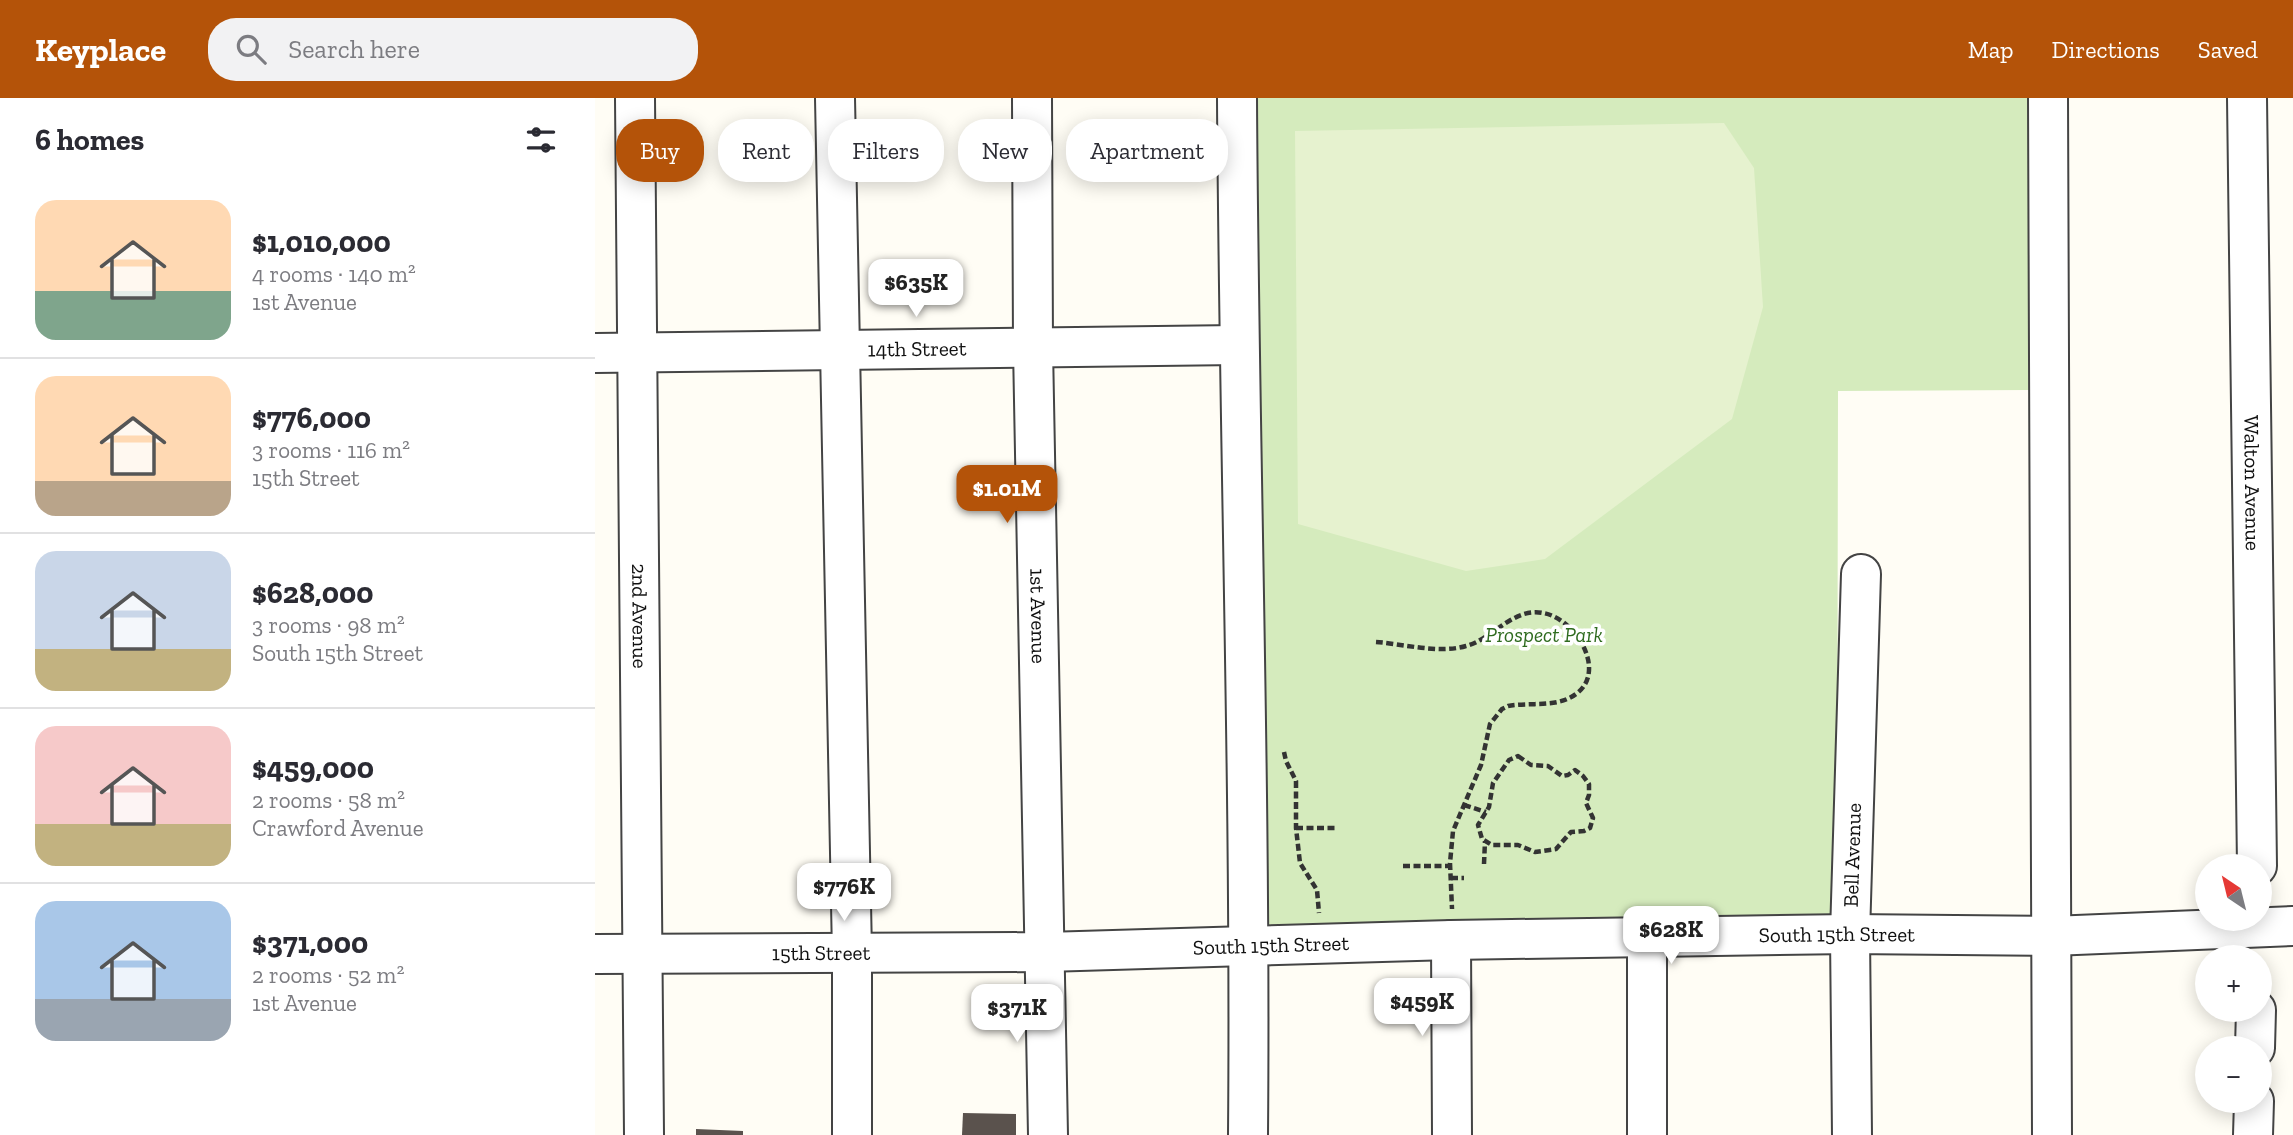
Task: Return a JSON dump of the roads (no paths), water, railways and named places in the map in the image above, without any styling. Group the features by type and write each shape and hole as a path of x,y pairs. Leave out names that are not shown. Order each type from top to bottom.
{"street":[{"name":"2nd Avenue","path":"635,98 644,1135"},
{"path":"835,98 852,953 852,1135"},
{"name":"1st Avenue","path":"1032,98 1033,348 1048,1135"},
{"path":"1237,98 1238,345 1250,945 1248,1135"},
{"path":"2047,98 2052,1135"},
{"name":"Walton Avenue","path":"2247,98 2257,854"},
{"name":"14th Street","path":"595,353 1238,345"},
{"name":"Bell Avenue","path":"1851,1135 1850,934 1861,574"},
{"path":"1452,925 1452,1135"},
{"name":"South 15th Street","path":"1046,952 1250,945 1452,925 1647,937 1850,934 2052,936 2267,932"},
{"path":"1647,937 1647,1135"},
{"name":"15th Street","path":"595,954 1046,952"},
{"path":"2253,1135 2254,1113"}],"park label":[{"name":"Prospect Park","path":"1544,635"}]}
